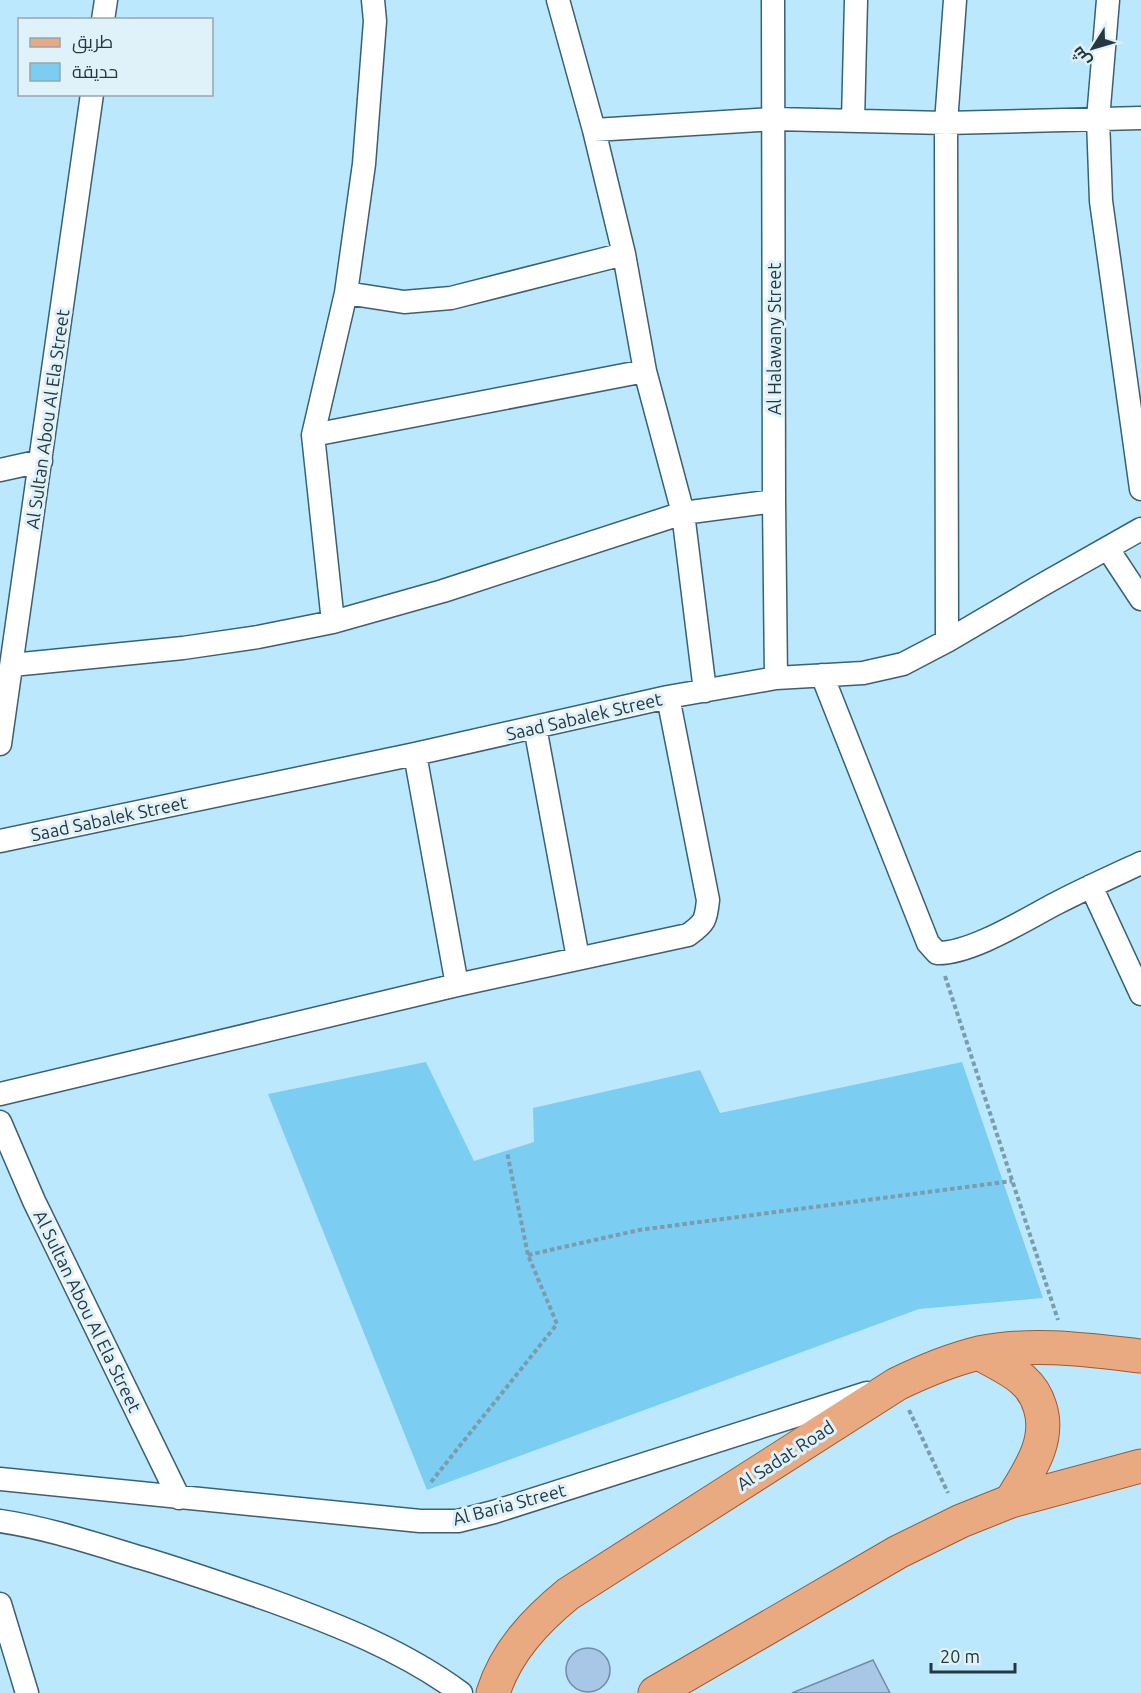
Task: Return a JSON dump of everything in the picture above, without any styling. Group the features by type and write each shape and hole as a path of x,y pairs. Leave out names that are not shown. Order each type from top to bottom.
{"main road":[{"name":"Al Sadat Road","path":"493,1693 509,1658 525,1634 545,1612 568,1594 897,1384 937,1365 980,1353 1067,1348 1141,1356"},
{"path":"980,1353 1024,1380 1037,1398 1044,1419 1043,1440 1035,1460 1011,1501"},
{"path":"655,1693 898,1552 961,1521 1011,1501 1141,1466"}],"street":[{"path":"103,18 106,0"},
{"path":"333,622 313,435 346,293 364,164 375,21 373,0"},
{"path":"558,0 594,129 624,254 645,371 683,513 705,691"},
{"name":"Al Halawany Street","path":"773,0 776,678"},
{"path":"853,121 856,0"},
{"path":"947,641 946,123 955,0"},
{"path":"1108,0 1098,119 1101,201 1141,489"},
{"name":"Al Sultan Abou Al Ela Street","path":"0,744 92,96"},
{"path":"594,129 774,119 946,123 1141,118"},
{"path":"346,293 404,302 451,298 624,254"},
{"path":"313,435 645,371"},
{"path":"0,470 41,461"},
{"path":"12,665 183,648 258,637 333,622 443,591 683,513 774,501"},
{"name":"Saad Sabalek Street","path":"0,841 415,754 668,696 776,678 863,673 903,664 1141,529"},
{"path":"1108,549 1141,599"},
{"path":"822,675 928,944 938,952 950,953 979,942 1141,863"},
{"path":"0,1094 457,985 688,934 702,925 707,917 708,900 668,696"},
{"path":"536,727 578,958"},
{"path":"415,754 457,985"},
{"path":"1091,886 1141,994"},
{"name":"Al Sultan Abou Al Ela Street","path":"0,1122 6,1155 34,1202 179,1498"},
{"name":"Al Baria Street","path":"0,1479 420,1521 458,1521 495,1512 897,1384"},
{"path":"0,1521 86,1541 193,1573 314,1616 407,1658 460,1693"},
{"path":"0,1604 25,1692"}],"path":[{"path":"938,952 1067,1348"},
{"path":"431,1482 557,1324 528,1256 507,1152"},
{"path":"528,1256 639,1230 1012,1180"},
{"path":"897,1384 961,1521"}],"green space":[{"path":"426,1062 474,1161 534,1142 533,1108 700,1070 720,1113 962,1062 1043,1298 919,1309 427,1490 268,1094"}],"building":[{"path":"588,1648 603,1655 610,1670 603,1685 588,1692 573,1685 566,1670 573,1655"},
{"path":"873,1660 890,1693 792,1693"}]}
